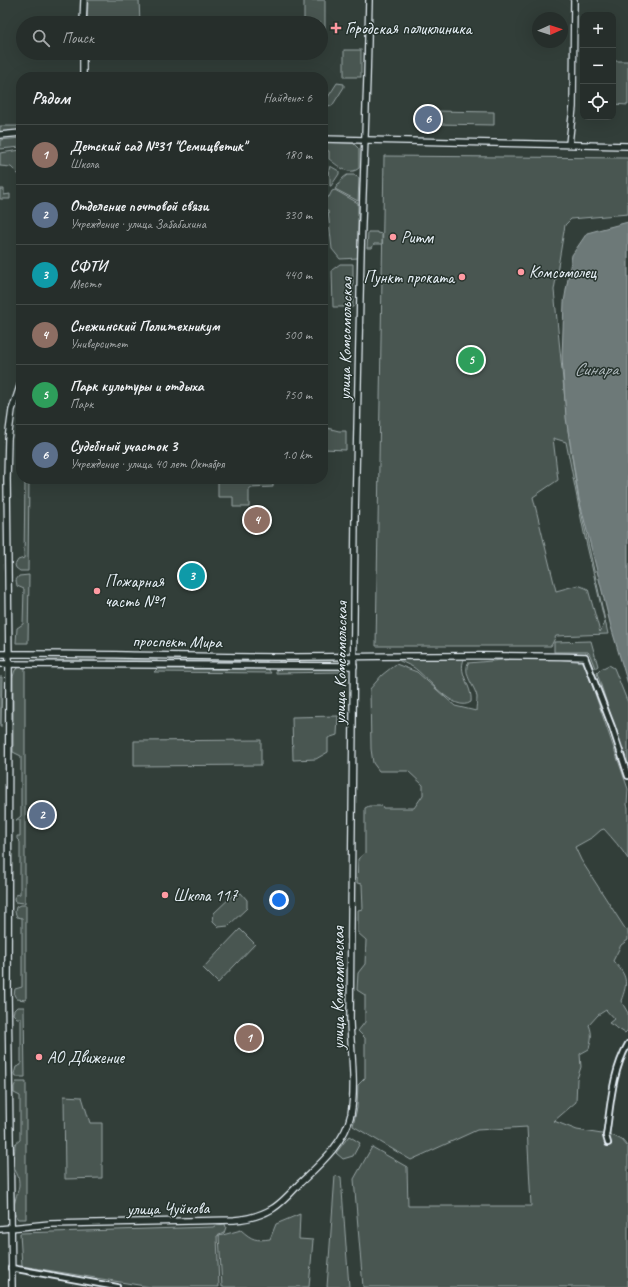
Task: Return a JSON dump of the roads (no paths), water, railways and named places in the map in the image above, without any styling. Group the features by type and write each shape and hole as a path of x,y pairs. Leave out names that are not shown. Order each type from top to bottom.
{"street":[{"path":"83,16 84,0"},
{"name":"улица Комсомольская","path":"310,1174 323,1161 341,1138 350,1115 353,1096 350,1022 356,502 368,0"},
{"path":"569,144 573,107 574,0"},
{"path":"83,60 83,72"},
{"path":"0,135 16,133"},
{"path":"328,139 628,146"},
{"path":"12,1287 7,897 9,654 7,479 8,439 12,410 16,398"},
{"name":"проспект Мира","path":"0,654 273,657 520,655 585,657"},
{"path":"102,654 102,664"},
{"path":"166,655 166,665"},
{"path":"273,657 273,666"},
{"path":"585,657 612,727 628,776"},
{"name":"проспект Мира","path":"0,664 354,666"},
{"path":"608,1143 606,1136 615,1078 620,1058 628,1044"},
{"name":"улица Чуйкова","path":"0,1229 50,1224 190,1222 249,1218 262,1214 280,1203 310,1174"},
{"path":"12,1268 117,1287"}],"water":[{"name":"Синара","path":"628,222 628,684 611,627 579,499 566,418 562,357 564,302 572,255 587,233"}],"place":[{"name":"Городская поликлиника","path":"336,28"},
{"name":"Судебный участок 3","path":"428,119"},
{"name":"Ритм","path":"393,237"},
{"name":"Комсомолец","path":"521,272"},
{"name":"Пункт проката","path":"462,277"},
{"name":"Парк культуры и отдыха","path":"471,360"},
{"name":"Снежинский Политехникум","path":"257,520"},
{"name":"СФТИ","path":"192,576"},
{"name":"Пожарная часть №1","path":"97,591"},
{"name":"Отделение почтовой связи","path":"42,815"},
{"name":"Школа 117","path":"165,895"},
{"name":"Детский сад №31 \"Семицветик\"","path":"249,1038"},
{"name":"АО Движение","path":"39,1057"}]}
